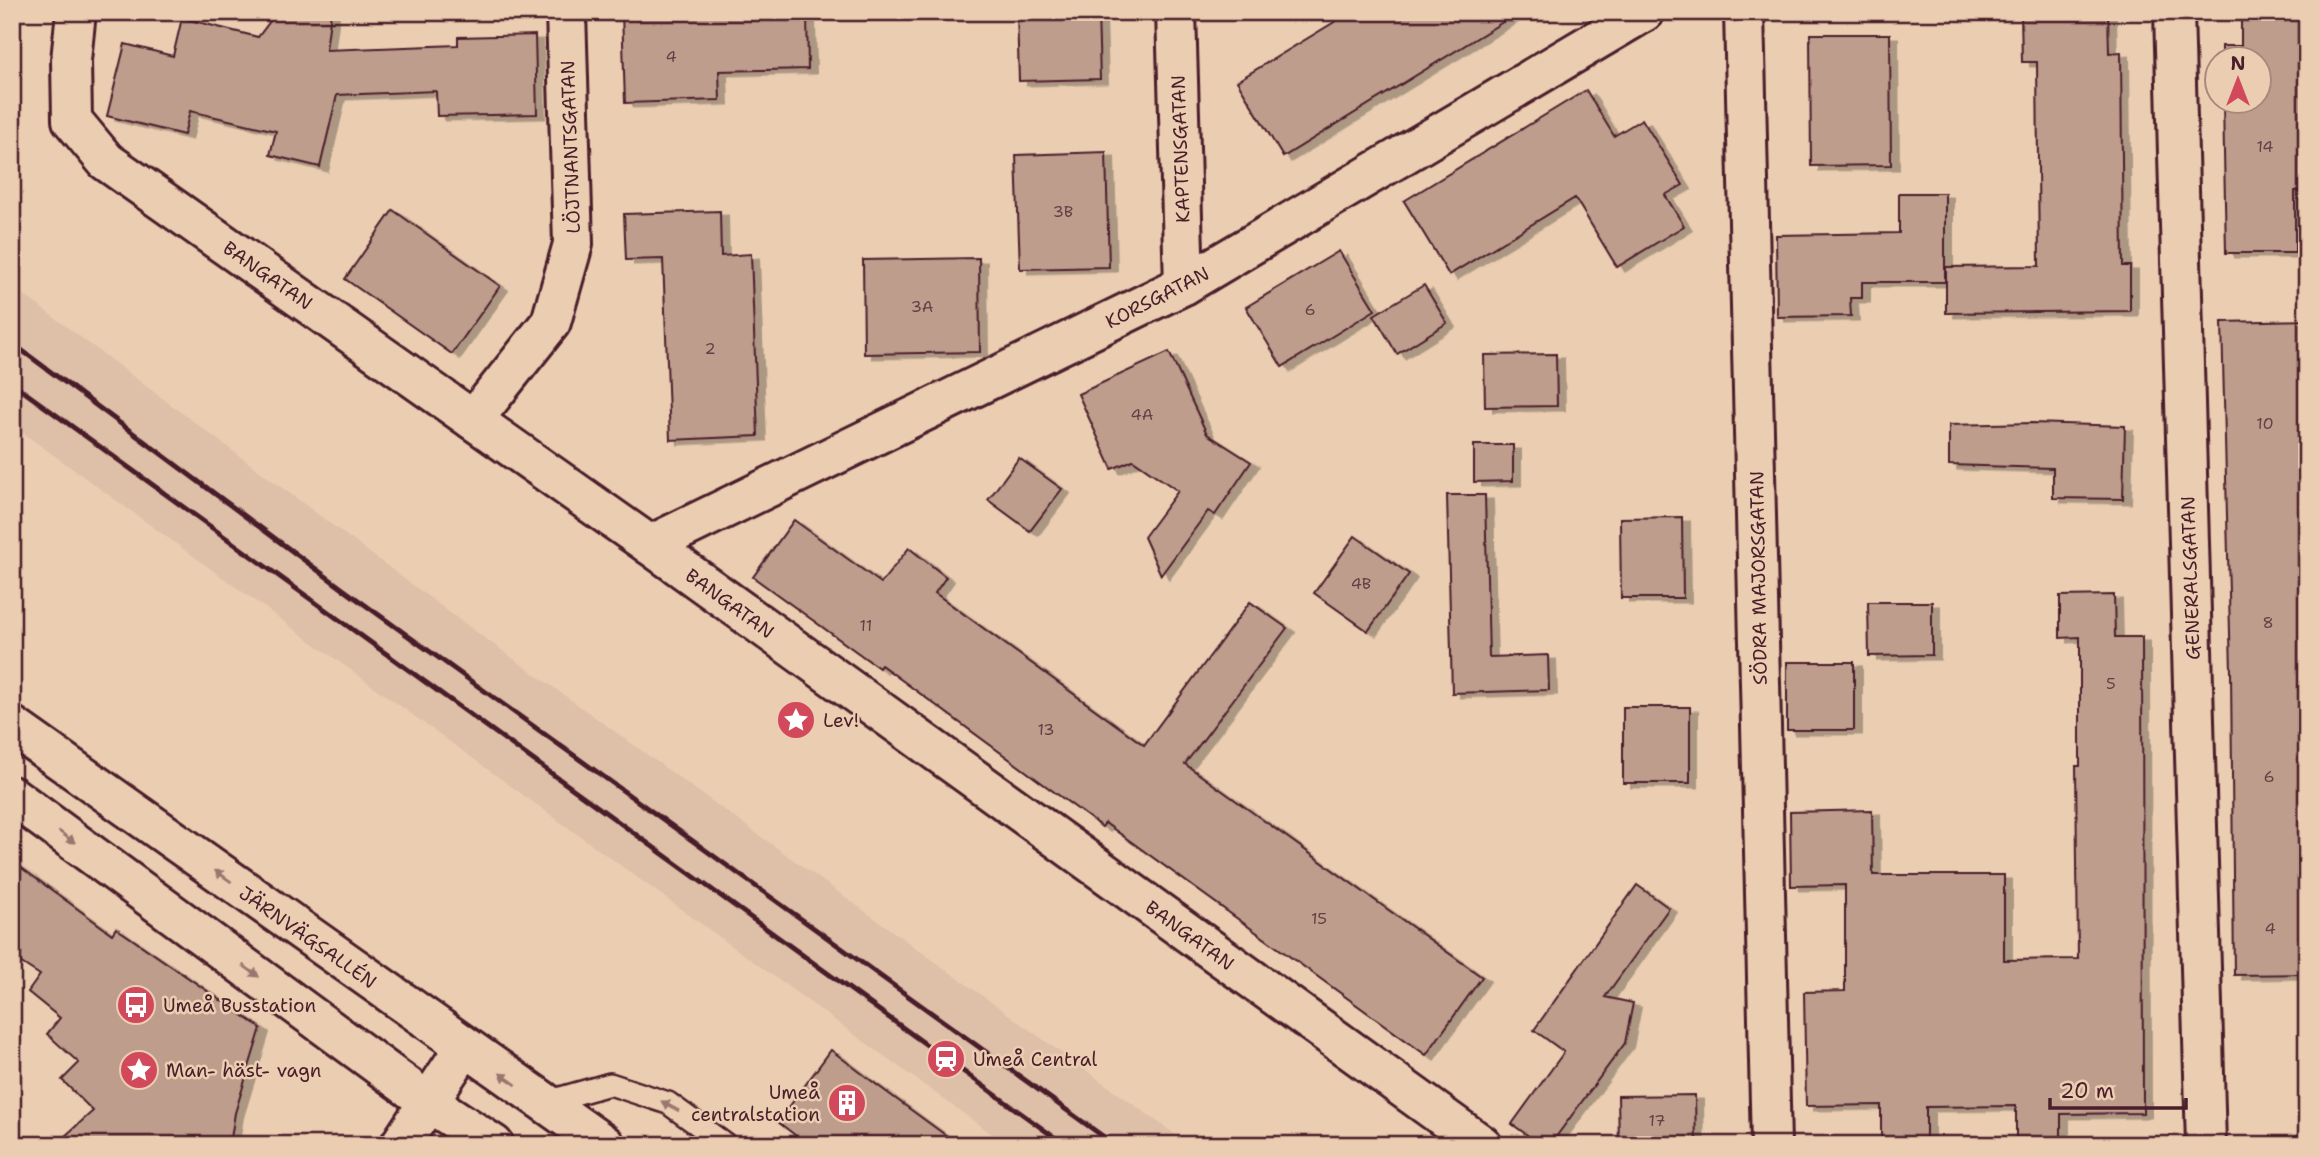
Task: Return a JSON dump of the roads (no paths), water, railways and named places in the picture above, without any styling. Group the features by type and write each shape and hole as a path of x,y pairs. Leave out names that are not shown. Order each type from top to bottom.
{"street":[{"name":"BANGATAN","path":"76,12 71,60 72,120 106,161 650,545 1482,1145"},
{"name":"LÖJTNANTSGATAN","path":"473,420 551,322 573,244 566,12"},
{"name":"KAPTENSGATAN","path":"1176,12 1184,285"},
{"name":"KORSGATAN","path":"650,545 1184,285 1644,12"},
{"name":"SÖDRA MAJORSGATAN","path":"1744,12 1771,1145"},
{"name":"GENERALSGATAN","path":"2174,12 2206,1145"},
{"name":"JÄRNVÄGSALLÉN","path":"12,726 464,1048 605,1145"},
{"path":"12,796 428,1101 494,1145"},
{"path":"400,1145 464,1048"}],"lane":[{"path":"543,1103 610,1084 668,1103 726,1145"}],"railway":[{"path":"12,343 343,589 1115,1145"},
{"path":"12,383 1065,1145"}],"place":[{"name":"Lev!","path":"796,720"},
{"name":"Umeå Busstation","path":"136,1005"},
{"name":"Umeå Central","path":"946,1059"},
{"name":"Man- häst- vagn","path":"139,1070"},
{"name":"Umeå centralstation","path":"847,1103"}]}
